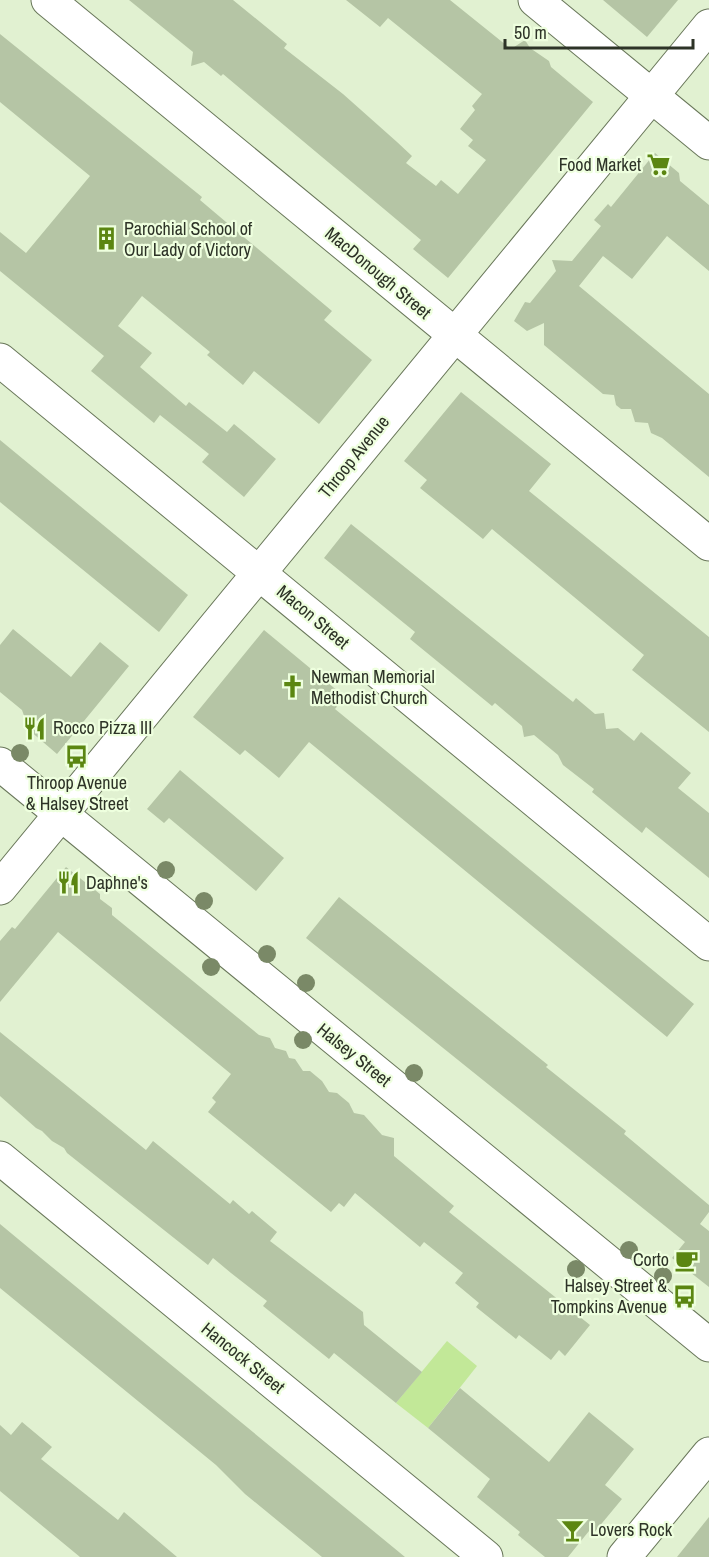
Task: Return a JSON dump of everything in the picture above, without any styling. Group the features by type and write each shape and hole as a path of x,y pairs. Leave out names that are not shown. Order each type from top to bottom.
{"street":[{"name":"MacDonough Street","path":"48,0 709,544"},
{"path":"535,0 709,143"},
{"name":"Throop Avenue","path":"0,888 709,26"},
{"name":"Macon Street","path":"0,360 709,944"},
{"name":"Halsey Street","path":"0,764 709,1345"},
{"name":"Hancock Street","path":"0,1158 486,1557"},
{"path":"624,1557 709,1454"}],"green space":[{"path":"447,1341 477,1366 428,1428 396,1403"}],"building":[{"path":"129,0 233,0 287,44 284,48 343,94 412,156 406,163 436,186 441,180 458,194 486,160 468,146 473,140 460,129 475,110 472,106 482,94 388,18 380,27 346,0 450,0 511,49 525,40 530,48 549,61 551,67 593,102 448,278 413,249 421,240 223,74 221,76 204,62 191,66 193,52"},
{"path":"603,0 678,0 647,37"},
{"path":"0,34 202,197 200,200 332,311 324,320 372,360 319,424 254,371 243,385 207,355 210,352 142,296 118,326 152,353 140,367 186,406 189,402 227,432 234,424 276,459 244,497 202,462 209,454 160,415 154,423 91,371 104,356 0,271 0,232 26,253 90,176 0,102"},
{"path":"655,153 679,173 680,181 709,205 709,271 667,236 632,279 603,256 579,286 709,394 709,477 662,438 651,433 648,423 635,422 631,409 621,409 616,405 614,395 603,394 544,345 544,323 527,331 514,321 525,302 530,303 556,271 552,260 572,261 601,226 594,220 608,204 611,207"},
{"path":"461,392 551,464 529,491 709,637 709,732 632,670 644,655 492,529 483,539 420,488 427,480 404,461"},
{"path":"0,440 188,595 159,632 0,502"},
{"path":"351,524 573,702 576,698 595,714 604,713 606,729 618,728 634,741 641,732 691,773 678,788 709,813 709,878 646,827 642,833 592,792 594,789 563,765 558,755 534,735 524,737 522,726 495,703 492,706 410,639 415,632 324,558"},
{"path":"13,629 71,677 100,642 129,666 57,754 29,730 22,710 0,692 0,645"},
{"path":"264,630 345,697 335,709 694,1004 667,1037 309,742 279,778 245,750 240,755 193,717"},
{"path":"180,770 284,858 256,891 169,818 164,823 147,809"},
{"path":"66,867 100,894 100,899 112,908 112,915 259,1035 270,1038 275,1048 286,1051 289,1058 295,1059 303,1071 310,1071 322,1081 329,1092 337,1093 349,1103 354,1113 364,1115 382,1135 394,1138 394,1156 454,1206 449,1212 590,1325 565,1356 559,1350 551,1360 519,1335 516,1339 476,1307 479,1303 455,1283 463,1273 424,1242 420,1247 355,1193 344,1207 339,1203 331,1212 208,1112 216,1102 212,1098 231,1074 58,932 0,1002 0,941 12,927 15,929"},
{"path":"339,897 548,1065 546,1067 626,1131 624,1134 709,1205 709,1212 700,1224 709,1231 709,1287 672,1258 685,1242 306,938"},
{"path":"0,1032 146,1150 153,1141 230,1204 233,1200 249,1214 252,1211 277,1232 270,1241 363,1312 364,1325 422,1372 396,1403 334,1353 329,1359 263,1306 267,1301 213,1258 208,1265 67,1153 64,1148 36,1128 0,1096"},
{"path":"0,1224 405,1557 322,1557 245,1494 216,1465 0,1288"},
{"path":"460,1388 549,1462 589,1412 634,1449 605,1485 622,1499 593,1534 589,1531 568,1557 545,1557 518,1535 520,1532 477,1497 490,1479 428,1428"},
{"path":"22,1422 52,1447 41,1459 118,1520 124,1512 177,1557 80,1557 0,1491 0,1425 11,1435"},
{"path":"709,1517 709,1557 677,1557"}],"place":[{"name":"Food Market","path":"659,165"},
{"name":"Parochial School of Our Lady of Victory","path":"106,239"},
{"name":"Newman Memorial Methodist Church","path":"293,687"},
{"name":"Rocco Pizza III","path":"35,728"},
{"name":"Throop Avenue & Halsey Street","path":"77,757"},
{"name":"Daphne's","path":"68,883"},
{"name":"Corto","path":"687,1260"},
{"name":"Halsey Street & Tompkins Avenue","path":"685,1296"},
{"name":"Lovers Rock","path":"572,1530"}]}
